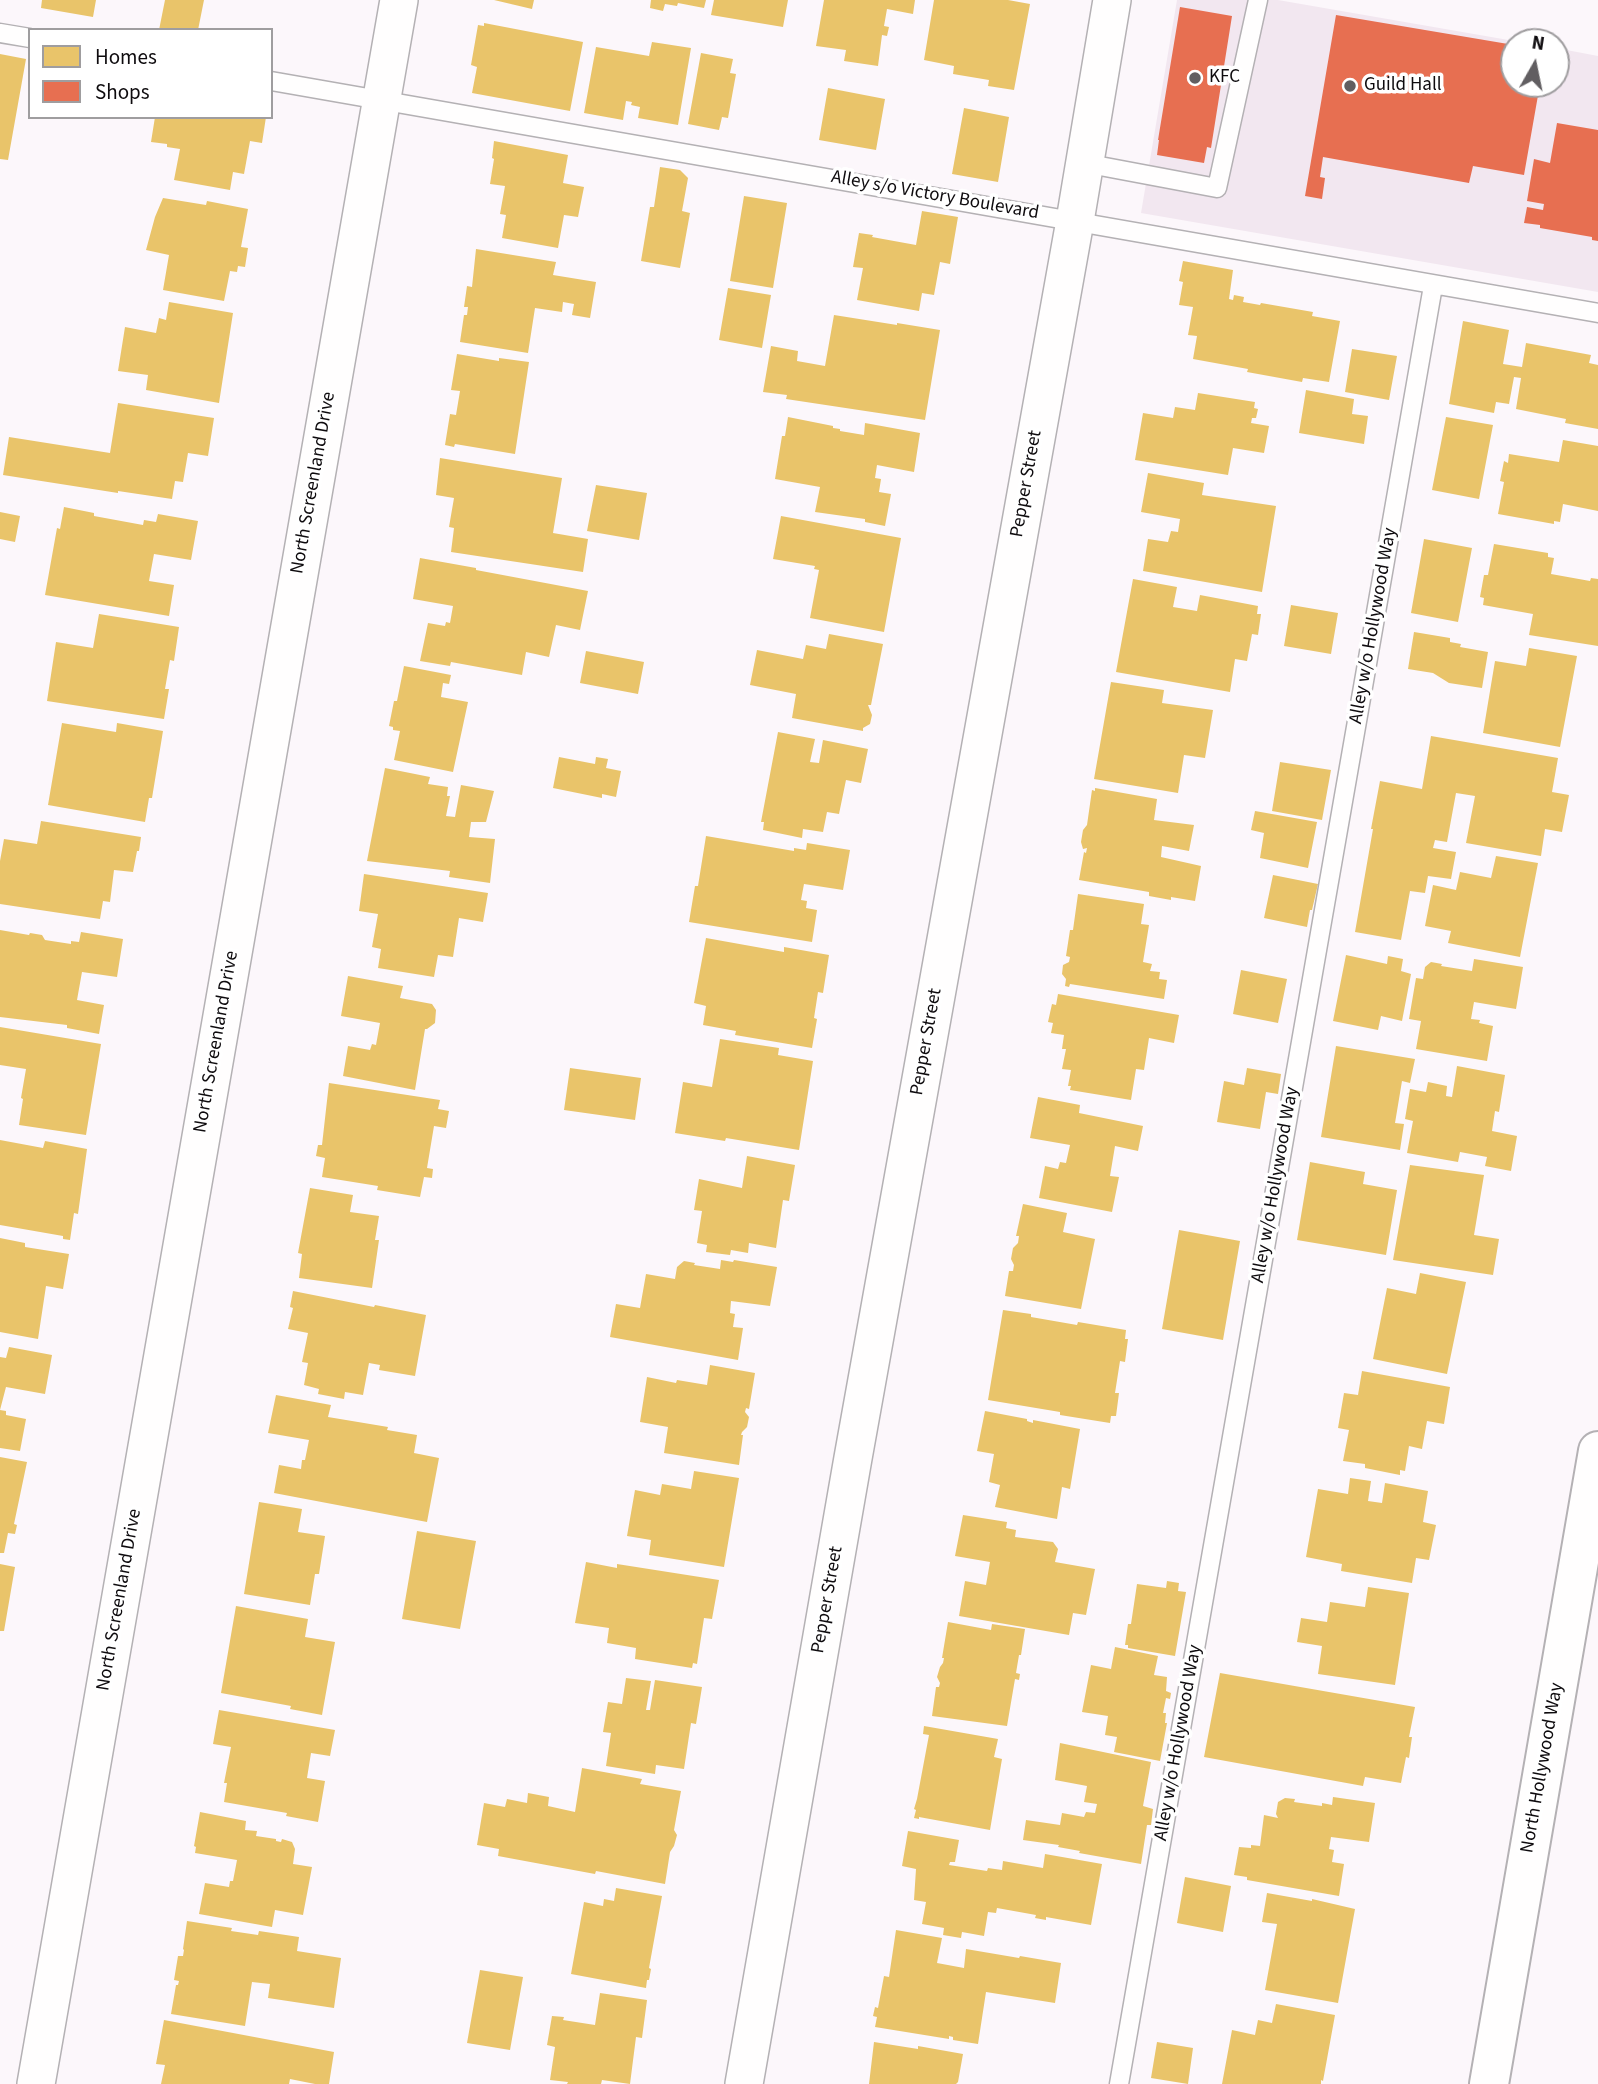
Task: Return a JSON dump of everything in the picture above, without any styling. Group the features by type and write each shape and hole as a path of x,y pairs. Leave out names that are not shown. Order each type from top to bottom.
{"main road":[{"name":"North Hollywood Way","path":"1489,2084 1598,1451"}],"street":[{"name":"North Screenland Drive","path":"36,2084 399,0"},
{"name":"Pepper Street","path":"744,2084 1112,0"}],"lane":[{"path":"1084,163 1217,188 1258,0"},
{"path":"0,33 28,38"},
{"name":"Alley s/o Victory Boulevard","path":"273,81 1598,313"},
{"name":"Alley w/o Hollywood Way","path":"1119,2084 1433,285"}],"shaded area":[{"path":"1177,0 1278,0 1500,39 1500,98 1570,98 1570,51 1598,56 1598,292 1141,213"}],"building: Homes":[{"path":"42,0 96,0 93,17 41,8"},
{"path":"165,0 204,0 198,28 159,28"},
{"path":"494,0 534,0 532,9"},
{"path":"651,0 706,0 704,8 678,3 677,6 665,4 663,11 650,8"},
{"path":"714,0 788,0 783,27 711,15"},
{"path":"824,0 915,0 913,14 887,9 884,26 889,27 887,36 882,35 878,66 844,61 846,50 816,46"},
{"path":"934,0 1008,0 1030,4 1014,90 988,86 989,80 953,74 954,66 924,60"},
{"path":"484,23 583,42 570,111 472,93 477,67 471,65 478,25 484,26"},
{"path":"652,42 691,48 678,125 638,118 640,107 626,101 623,120 584,113 596,47 649,56"},
{"path":"701,53 733,59 730,73 736,74 728,118 722,117 719,130 688,124"},
{"path":"0,54 26,59 8,160 0,159"},
{"path":"828,88 885,99 876,150 819,140"},
{"path":"964,108 1009,117 998,182 952,174"},
{"path":"155,119 266,119 262,143 250,141 244,174 233,172 230,190 174,180 180,149 151,142"},
{"path":"494,141 568,155 563,183 584,187 578,217 564,215 558,248 502,238 506,215 500,214 505,186 490,184"},
{"path":"660,167 680,170 688,178 682,211 690,213 680,268 641,261"},
{"path":"744,196 787,203 773,288 730,281"},
{"path":"163,198 206,205 207,201 248,209 241,247 248,248 245,267 238,266 237,272 230,271 224,301 163,290 169,255 146,250"},
{"path":"922,211 958,217 950,264 940,262 934,295 922,293 919,311 857,300 863,268 853,267 859,233 916,245"},
{"path":"476,249 556,262 553,275 596,282 590,318 572,315 574,304 563,302 562,312 535,308 528,353 460,342 464,315 467,315 468,307 464,307 467,286 472,287"},
{"path":"1183,261 1233,270 1229,299 1233,300 1234,295 1244,297 1243,302 1313,312 1312,316 1340,321 1329,382 1303,378 1302,382 1193,359 1197,336 1188,335 1193,307 1179,305 1183,282 1179,281"},
{"path":"728,288 771,295 762,348 719,340"},
{"path":"169,302 233,313 219,403 146,390 148,375 118,371 125,327 156,333 159,318 166,320"},
{"path":"834,315 940,330 925,420 786,399 787,395 763,392 771,346 798,351 797,361 825,366"},
{"path":"1463,321 1509,330 1503,364 1522,367 1526,343 1591,355 1589,363 1598,365 1598,429 1565,423 1566,419 1516,409 1521,378 1514,377 1509,404 1496,402 1494,413 1449,404"},
{"path":"1352,349 1397,356 1389,400 1345,392"},
{"path":"457,354 499,361 499,358 529,362 515,454 455,444 454,447 445,445 450,414 456,415 460,391 451,390"},
{"path":"1306,390 1354,399 1352,414 1368,416 1364,444 1299,433"},
{"path":"1198,393 1255,402 1254,408 1258,409 1256,418 1252,418 1251,423 1269,426 1264,453 1233,448 1228,475 1135,460 1143,413 1173,418 1175,407 1195,410"},
{"path":"118,403 214,418 208,456 188,453 183,482 175,481 172,499 3,475 9,437 110,453"},
{"path":"788,417 864,435 865,423 920,433 914,472 877,465 875,478 881,479 879,492 891,494 885,526 865,522 865,519 815,512 820,487 775,479"},
{"path":"1446,417 1493,425 1479,499 1432,490"},
{"path":"1563,440 1598,446 1598,511 1563,504 1560,522 1554,521 1554,524 1498,514 1504,482 1500,481 1504,461 1508,463 1509,454 1559,462"},
{"path":"440,458 562,478 553,533 588,539 583,572 451,552 454,528 449,527 454,498 436,495"},
{"path":"1148,473 1204,483 1202,495 1276,506 1262,592 1143,571 1148,539 1168,542 1171,531 1178,532 1180,519 1141,512"},
{"path":"596,485 647,493 639,540 587,531"},
{"path":"64,507 94,513 94,516 143,525 144,520 156,522 158,514 198,521 191,560 154,554 149,581 174,585 169,616 45,595 57,528 60,529"},
{"path":"0,512 20,516 15,542 0,539"},
{"path":"781,516 901,538 884,632 810,618 819,570 814,569 815,566 773,559"},
{"path":"1424,539 1472,548 1458,622 1411,613"},
{"path":"1494,544 1548,553 1548,557 1554,558 1551,574 1590,581 1591,578 1598,579 1598,646 1529,635 1533,614 1483,605 1484,598 1480,597 1484,575 1488,575"},
{"path":"420,558 588,591 580,630 556,625 549,657 526,652 522,675 451,662 450,666 420,661 428,623 445,626 446,622 450,623 453,606 413,599"},
{"path":"1133,579 1177,587 1173,607 1197,611 1200,595 1258,606 1257,614 1261,614 1258,635 1252,634 1247,661 1235,659 1230,692 1116,672"},
{"path":"1291,605 1338,613 1331,654 1284,646"},
{"path":"99,614 179,627 174,661 170,660 165,689 169,689 164,719 47,701 56,642 93,648"},
{"path":"1414,632 1450,638 1450,642 1461,644 1460,647 1488,652 1482,688 1449,683 1433,673 1408,669"},
{"path":"829,634 883,644 871,705 868,705 872,715 870,724 863,728 863,731 792,718 796,694 750,685 757,650 803,659 806,645 826,649"},
{"path":"1529,648 1577,656 1560,747 1483,733 1495,661 1526,666"},
{"path":"586,651 644,662 638,694 580,683"},
{"path":"404,666 451,675 449,684 443,683 441,697 468,702 453,772 394,760 400,731 389,726"},
{"path":"1111,682 1164,690 1162,703 1213,710 1205,758 1184,755 1178,793 1094,779"},
{"path":"62,723 116,732 117,723 163,731 152,798 149,798 145,822 48,805"},
{"path":"778,732 815,739 810,762 819,763 823,740 868,749 861,783 846,780 839,814 827,812 823,832 803,829 802,838 763,830 764,822 761,822"},
{"path":"1431,736 1558,758 1552,792 1569,795 1562,832 1545,829 1541,856 1466,843 1475,796 1456,793 1447,842 1435,840 1433,848 1456,852 1451,879 1428,876 1425,893 1410,891 1401,940 1355,932 1380,781 1422,789"},
{"path":"559,757 595,764 596,757 608,759 606,768 621,771 616,797 602,794 602,798 553,788"},
{"path":"1280,762 1331,770 1322,820 1272,811"},
{"path":"385,768 430,777 428,784 448,787 447,796 450,796 446,816 455,817 461,785 494,791 486,822 471,822 469,837 495,839 490,883 449,877 450,871 367,861"},
{"path":"1095,788 1157,799 1154,820 1194,825 1189,851 1162,846 1161,857 1201,866 1195,901 1171,897 1171,900 1149,896 1149,892 1079,880 1087,848 1083,849 1081,842 1083,830 1087,825 1092,790 1095,791"},
{"path":"1255,811 1317,822 1308,868 1260,858 1264,833 1251,830"},
{"path":"41,821 141,837 133,872 114,870 110,902 103,901 100,919 0,904 0,861 4,839 37,844"},
{"path":"706,836 794,851 794,848 806,850 807,843 850,850 843,890 804,884 801,900 807,901 806,908 817,910 812,942 689,922"},
{"path":"1496,856 1538,863 1520,957 1448,943 1451,931 1425,926 1433,885 1456,890 1460,872 1491,878"},
{"path":"364,874 488,893 483,922 459,918 453,957 438,955 434,977 378,968 381,949 372,947 378,914 359,911"},
{"path":"1273,875 1318,884 1307,927 1264,918"},
{"path":"1078,894 1144,904 1141,924 1149,925 1143,962 1152,964 1150,971 1160,972 1159,979 1167,980 1164,999 1070,984 1069,987 1065,986 1063,965 1069,962 1070,957 1066,956"},
{"path":"0,930 42,935 45,940 71,944 71,941 79,942 81,932 123,939 117,977 82,972 77,1000 104,1005 99,1034 67,1028 67,1025 0,1017"},
{"path":"706,938 784,952 784,947 829,955 823,993 818,992 812,1048 735,1035 736,1031 703,1025 706,1006 694,1003"},
{"path":"1346,955 1387,964 1388,956 1403,959 1401,971 1411,974 1402,1021 1381,1016 1378,1030 1333,1021"},
{"path":"1474,959 1523,967 1516,1009 1474,1002 1471,1019 1493,1026 1487,1061 1416,1049 1421,1021 1409,1019 1416,978 1423,979 1425,967 1431,962 1472,971"},
{"path":"1241,970 1287,979 1278,1023 1233,1014"},
{"path":"348,976 403,986 400,998 432,1004 436,1010 435,1023 425,1029 415,1090 343,1076 348,1046 370,1050 372,1044 376,1045 380,1023 341,1016"},
{"path":"1058,994 1179,1015 1174,1043 1149,1038 1144,1070 1136,1069 1131,1100 1070,1090 1071,1086 1068,1086 1071,1070 1062,1069 1066,1049 1062,1049 1064,1035 1051,1033 1053,1023 1048,1022 1052,1004 1056,1005"},
{"path":"0,1027 101,1044 86,1135 19,1125 26,1069 0,1065"},
{"path":"720,1039 779,1048 778,1055 813,1061 799,1150 675,1133 683,1082 712,1087"},
{"path":"1336,1046 1415,1059 1410,1083 1402,1081 1395,1123 1404,1124 1400,1150 1321,1137"},
{"path":"1457,1066 1505,1075 1499,1112 1495,1111 1492,1131 1517,1136 1511,1171 1485,1166 1487,1157 1460,1152 1458,1162 1407,1153 1413,1121 1405,1119 1410,1089 1426,1092 1428,1082 1447,1086 1446,1096 1452,1097"},
{"path":"570,1068 641,1078 635,1120 564,1110"},
{"path":"1247,1068 1281,1074 1278,1094 1266,1092 1260,1129 1217,1122 1224,1081 1244,1085"},
{"path":"329,1083 440,1100 438,1109 449,1111 446,1128 434,1126 427,1168 433,1169 432,1178 424,1177 420,1197 377,1190 378,1186 322,1177 325,1158 316,1156 318,1145 322,1145"},
{"path":"1038,1097 1080,1105 1079,1113 1143,1126 1138,1151 1115,1146 1110,1176 1119,1177 1112,1212 1039,1198 1045,1166 1058,1169 1060,1162 1066,1163 1070,1145 1030,1138"},
{"path":"0,1140 43,1148 45,1141 87,1149 78,1214 74,1213 70,1240 63,1239 63,1236 0,1225"},
{"path":"747,1156 795,1165 789,1201 783,1200 776,1248 749,1243 748,1253 731,1250 730,1255 706,1252 707,1245 697,1243 702,1211 694,1210 699,1179 742,1188"},
{"path":"1310,1162 1365,1172 1363,1184 1397,1190 1386,1255 1297,1240"},
{"path":"1410,1165 1484,1175 1474,1235 1499,1239 1493,1275 1393,1260"},
{"path":"310,1188 353,1195 350,1212 379,1216 375,1240 379,1240 372,1288 299,1278 302,1254 298,1253"},
{"path":"1023,1204 1067,1213 1063,1232 1095,1239 1081,1309 1005,1296 1009,1271 1013,1271 1011,1259 1013,1248 1018,1243 1019,1236 1016,1236"},
{"path":"1179,1230 1240,1241 1223,1340 1162,1329"},
{"path":"0,1238 25,1243 25,1247 69,1254 63,1289 46,1286 38,1339 0,1332"},
{"path":"721,1260 777,1267 770,1306 731,1301 730,1313 735,1314 733,1327 743,1328 738,1360 610,1337 616,1304 640,1308 646,1274 675,1279 677,1267 684,1261 720,1269"},
{"path":"1420,1273 1466,1282 1447,1374 1373,1359 1387,1288 1416,1294"},
{"path":"293,1291 426,1315 415,1376 379,1370 380,1365 369,1363 363,1395 345,1392 344,1399 318,1394 319,1389 304,1385 308,1363 302,1362 308,1333 288,1329 293,1308 290,1307"},
{"path":"1003,1310 1077,1325 1078,1322 1126,1330 1125,1339 1128,1339 1125,1362 1120,1361 1115,1393 1119,1393 1116,1416 1111,1416 1110,1423 988,1400"},
{"path":"9,1347 52,1355 45,1394 6,1387 0,1410 0,1357 6,1358"},
{"path":"710,1365 755,1373 749,1409 746,1408 745,1412 749,1417 747,1427 741,1435 739,1465 664,1453 668,1427 640,1422 647,1377 676,1383 677,1380 707,1385"},
{"path":"1362,1371 1450,1387 1444,1424 1427,1421 1422,1449 1409,1446 1405,1471 1400,1470 1400,1475 1365,1468 1365,1464 1343,1461 1349,1430 1338,1428 1344,1393 1358,1395"},
{"path":"276,1395 331,1405 328,1417 417,1435 414,1453 439,1458 427,1522 274,1493 279,1465 301,1469 309,1440 268,1433"},
{"path":"0,1410 6,1411 6,1415 26,1419 20,1451 0,1448"},
{"path":"985,1411 1027,1419 1033,1423 1033,1420 1080,1429 1070,1489 1062,1487 1057,1519 995,1507 1000,1485 989,1482 994,1454 977,1451"},
{"path":"0,1457 27,1462 14,1524 17,1525 15,1534 8,1533 4,1553 0,1553"},
{"path":"694,1471 739,1478 724,1567 649,1555 651,1540 627,1536 635,1490 660,1495 662,1484 691,1489"},
{"path":"1350,1478 1371,1481 1368,1501 1382,1503 1385,1483 1428,1491 1423,1522 1436,1525 1429,1560 1416,1558 1412,1583 1341,1571 1342,1564 1306,1557 1318,1489 1348,1494"},
{"path":"259,1502 302,1509 298,1532 325,1536 319,1574 315,1574 310,1605 244,1594"},
{"path":"963,1515 1007,1522 1006,1528 1016,1530 1015,1537 1053,1542 1058,1549 1055,1562 1095,1569 1086,1615 1073,1613 1069,1635 959,1616 965,1581 986,1585 990,1562 955,1556"},
{"path":"417,1531 476,1541 460,1629 402,1619"},
{"path":"586,1562 617,1568 617,1564 719,1580 712,1619 704,1618 697,1664 693,1663 692,1668 635,1659 636,1648 607,1643 609,1628 575,1623"},
{"path":"0,1564 15,1567 4,1631 0,1631"},
{"path":"1167,1581 1179,1583 1178,1591 1186,1592 1175,1656 1128,1648 1128,1645 1125,1645 1137,1584 1166,1588"},
{"path":"1368,1587 1409,1593 1395,1685 1318,1674 1322,1646 1297,1642 1301,1618 1327,1622 1330,1602 1365,1607"},
{"path":"236,1606 308,1619 305,1637 335,1642 322,1715 290,1709 291,1706 221,1693"},
{"path":"948,1622 991,1630 992,1624 1025,1629 1016,1673 1020,1674 1019,1680 1015,1679 1007,1726 932,1716 936,1687 939,1687 940,1683 937,1677 944,1658"},
{"path":"1115,1647 1158,1656 1154,1675 1167,1677 1166,1691 1171,1693 1170,1699 1166,1698 1163,1713 1166,1713 1167,1723 1160,1761 1114,1752 1117,1737 1105,1735 1108,1716 1082,1712 1091,1665 1111,1669"},
{"path":"1220,1673 1415,1707 1409,1737 1412,1737 1409,1758 1406,1757 1401,1783 1365,1777 1363,1786 1204,1757"},
{"path":"626,1678 651,1681 646,1710 650,1710 655,1680 702,1687 696,1724 691,1723 684,1769 656,1765 655,1774 606,1766 611,1733 603,1732 608,1702 622,1704"},
{"path":"219,1710 335,1730 330,1756 311,1753 307,1778 325,1781 318,1822 286,1816 287,1813 224,1802 227,1783 224,1783 231,1747 213,1744"},
{"path":"924,1726 998,1739 994,1757 1002,1759 990,1830 914,1818 929,1735 923,1734"},
{"path":"1060,1743 1151,1762 1143,1806 1153,1809 1151,1825 1147,1825 1141,1864 1079,1853 1080,1851 1058,1847 1059,1845 1023,1840 1026,1820 1060,1825 1062,1813 1084,1817 1086,1812 1095,1813 1097,1804 1084,1802 1087,1786 1055,1780"},
{"path":"582,1768 642,1779 640,1784 681,1791 674,1830 677,1835 670,1852 665,1884 498,1856 499,1849 477,1845 484,1803 505,1807 507,1799 527,1803 528,1793 549,1797 548,1806 575,1812"},
{"path":"1333,1797 1375,1803 1369,1842 1331,1837 1329,1849 1334,1850 1332,1862 1344,1864 1339,1896 1247,1880 1247,1877 1234,1875 1239,1847 1260,1846 1264,1815 1278,1818 1278,1802 1285,1798 1322,1806 1322,1803 1332,1805"},
{"path":"200,1812 246,1821 245,1830 257,1831 256,1836 292,1842 295,1849 293,1864 312,1867 303,1915 275,1910 272,1927 199,1914 205,1883 229,1887 230,1881 233,1881 237,1860 195,1853"},
{"path":"908,1831 959,1840 955,1862 950,1862 949,1865 987,1871 988,1868 1002,1870 1003,1861 1043,1868 1045,1854 1102,1864 1091,1925 1046,1917 1046,1920 1035,1918 1036,1915 997,1908 996,1913 988,1912 984,1936 962,1932 961,1938 943,1935 944,1928 922,1924 926,1902 914,1900 916,1869 902,1866"},
{"path":"1185,1877 1231,1886 1223,1932 1177,1923"},
{"path":"616,1888 662,1896 646,1988 571,1974 584,1902 603,1906 604,1899 614,1901"},
{"path":"1267,1893 1312,1899 1355,1909 1338,2003 1265,1990 1277,1924 1262,1922"},
{"path":"187,1921 258,1935 259,1931 299,1937 297,1951 341,1958 334,2008 268,1998 270,1984 252,1982 245,2026 171,2014 179,1981 174,1980 178,1956 183,1956"},
{"path":"896,1930 942,1938 937,1963 964,1968 966,1949 1061,1963 1055,2003 986,1992 978,2044 953,2040 953,2037 949,2036 949,2039 875,2027 877,2017 873,2016 875,2007 878,2008 884,1976 889,1977"},
{"path":"480,1970 523,1977 510,2050 467,2043"},
{"path":"600,1993 647,2000 642,2038 636,2037 630,2084 602,2080 601,2084 567,2084 568,2082 550,2080 555,2047 547,2045 552,2016 595,2025"},
{"path":"1276,2004 1335,2015 1321,2084 1222,2084 1232,2030 1255,2035 1258,2020 1272,2023"},
{"path":"164,2020 334,2052 329,2084 290,2079 289,2084 161,2084 165,2065 156,2064"},
{"path":"874,2042 963,2054 958,2082 869,2084"},
{"path":"1157,2042 1193,2048 1188,2084 1151,2078"}],"building: Shops":[{"name":"KFC","path":"1180,7 1232,16 1211,148 1207,147 1204,163 1157,155"},
{"path":"1336,15 1500,43 1500,98 1538,98 1524,175 1473,166 1469,183 1323,157 1320,177 1325,178 1322,199 1305,196"},
{"path":"1557,123 1598,130 1598,241 1592,240 1592,237 1524,223 1527,207 1543,210 1544,204 1527,201 1534,159 1550,163"}],"place":[{"name":"KFC","path":"1195,78"},
{"name":"Guild Hall","path":"1350,86"}]}
